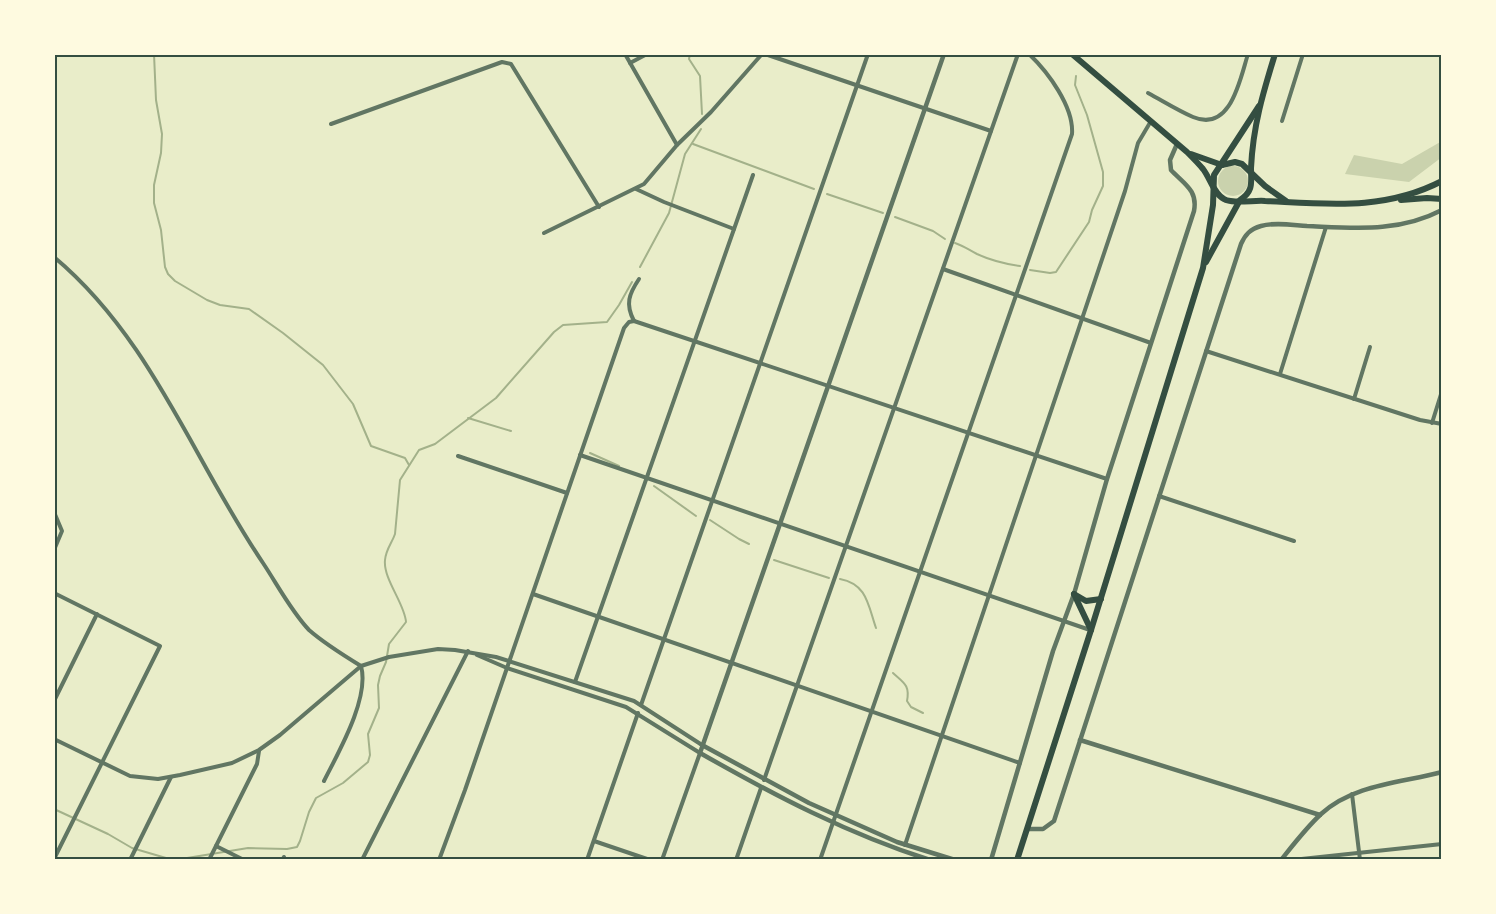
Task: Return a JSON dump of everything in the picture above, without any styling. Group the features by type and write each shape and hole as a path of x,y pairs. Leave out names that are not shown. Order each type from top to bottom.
{"highway":[{"path":"1072,54 1187,152 1202,168 1218,194 1224,199 1343,205 1427,198 1442,199"},
{"path":"1203,268 1240,200 1247,196 1251,189 1253,139 1258,106 1275,54"},
{"path":"1017,860 1101,600 1203,268 1214,175 1258,106"},
{"path":"1187,152 1222,165 1228,162 1242,164 1265,186 1289,202"},
{"path":"1379,202 1419,191 1442,180"},
{"path":"1074,594 1086,601 1101,600"},
{"path":"1074,594 1091,630"}],"street":[{"path":"625,54 676,145"},
{"path":"630,63 647,54"},
{"path":"544,233 636,189 649,178 676,145 711,112 764,54 991,131"},
{"path":"641,705 868,54"},
{"path":"662,860 944,54"},
{"path":"764,780 1018,54"},
{"path":"820,860 1072,134 1073,124 1048,73 1029,54"},
{"path":"1148,93 1194,117 1205,120 1215,119 1228,108 1233,99 1248,54"},
{"path":"1282,121 1303,54"},
{"path":"331,124 507,62 511,64 599,207"},
{"path":"905,845 1125,191 1138,143 1151,121"},
{"path":"991,860 1053,651 1074,594 1107,479 1196,203 1193,192 1171,171 1170,160 1178,144"},
{"path":"575,681 753,175"},
{"path":"636,189 734,229"},
{"path":"1027,829 1043,829 1054,821 1245,236 1260,226 1275,225 1364,228 1398,226 1413,223 1442,210"},
{"path":"1280,374 1326,227"},
{"path":"54,257 94,295 146,362 243,532 304,624 328,644 361,666 363,680 355,716 324,781"},
{"path":"943,269 1152,343"},
{"path":"634,321 629,312 628,301 639,279"},
{"path":"439,860 624,328 629,322 634,321 1107,479"},
{"path":"1354,399 1370,347"},
{"path":"1206,351 1354,399 1442,424"},
{"path":"1432,423 1442,391"},
{"path":"580,455 1091,630"},
{"path":"458,456 567,493"},
{"path":"1159,496 1294,541"},
{"path":"54,512 62,531 54,550"},
{"path":"54,593 160,646 54,859"},
{"path":"532,594 1021,763"},
{"path":"54,701 97,614"},
{"path":"54,739 139,778 171,777 232,763 260,750 361,666 389,657 438,650 468,651 510,660 641,705 702,745 764,780 905,845 955,860"},
{"path":"468,651 507,668 626,706 761,788 889,847 930,860"},
{"path":"362,860 468,651"},
{"path":"587,860 638,713"},
{"path":"1080,740 1320,815"},
{"path":"210,858 257,764 260,750"},
{"path":"1281,860 1320,815 1352,794 1374,786 1442,772"},
{"path":"130,860 171,777"},
{"path":"736,860 761,788"},
{"path":"1352,794 1360,860"},
{"path":"594,841 650,860"},
{"path":"1292,860 1442,844"},
{"path":"215,847 244,860"}],"green space":[{"path":"1442,141 1442,157 1409,182 1345,174 1354,155 1402,164"},
{"path":"1233,166 1244,170 1248,181 1244,192 1233,196 1222,192 1218,181 1222,170"}],"waterway":[{"path":"154,54 156,100 162,134 161,153 154,185 154,203 168,274 175,281 207,300 220,305 249,309 283,333 323,365 353,404 371,446 405,458 409,465"},
{"path":"690,54 689,59 700,76 702,114"},
{"path":"1030,270 1056,272 1089,222 1103,186 1103,172 1087,115 1075,85 1076,76"},
{"path":"640,267 669,213 685,154 701,129"},
{"path":"693,144 814,189"},
{"path":"827,194 883,213"},
{"path":"895,217 933,231 945,239"},
{"path":"955,243 987,258 1020,266"},
{"path":"54,809 132,848 166,858 181,859 248,848 297,847 316,798 343,783 368,762 370,755 368,734 379,708 380,676 386,662 389,644 406,622 385,567 387,553 395,534 400,480 419,450 435,444 496,398 554,332 563,325 607,322 632,282"},
{"path":"468,418 511,431"},
{"path":"590,453 619,466"},
{"path":"654,486 696,516"},
{"path":"710,520 749,544"},
{"path":"774,560 829,578"},
{"path":"840,579 849,582 861,591 876,628"},
{"path":"893,673 905,685 908,691 907,701 911,707 923,713"}]}
